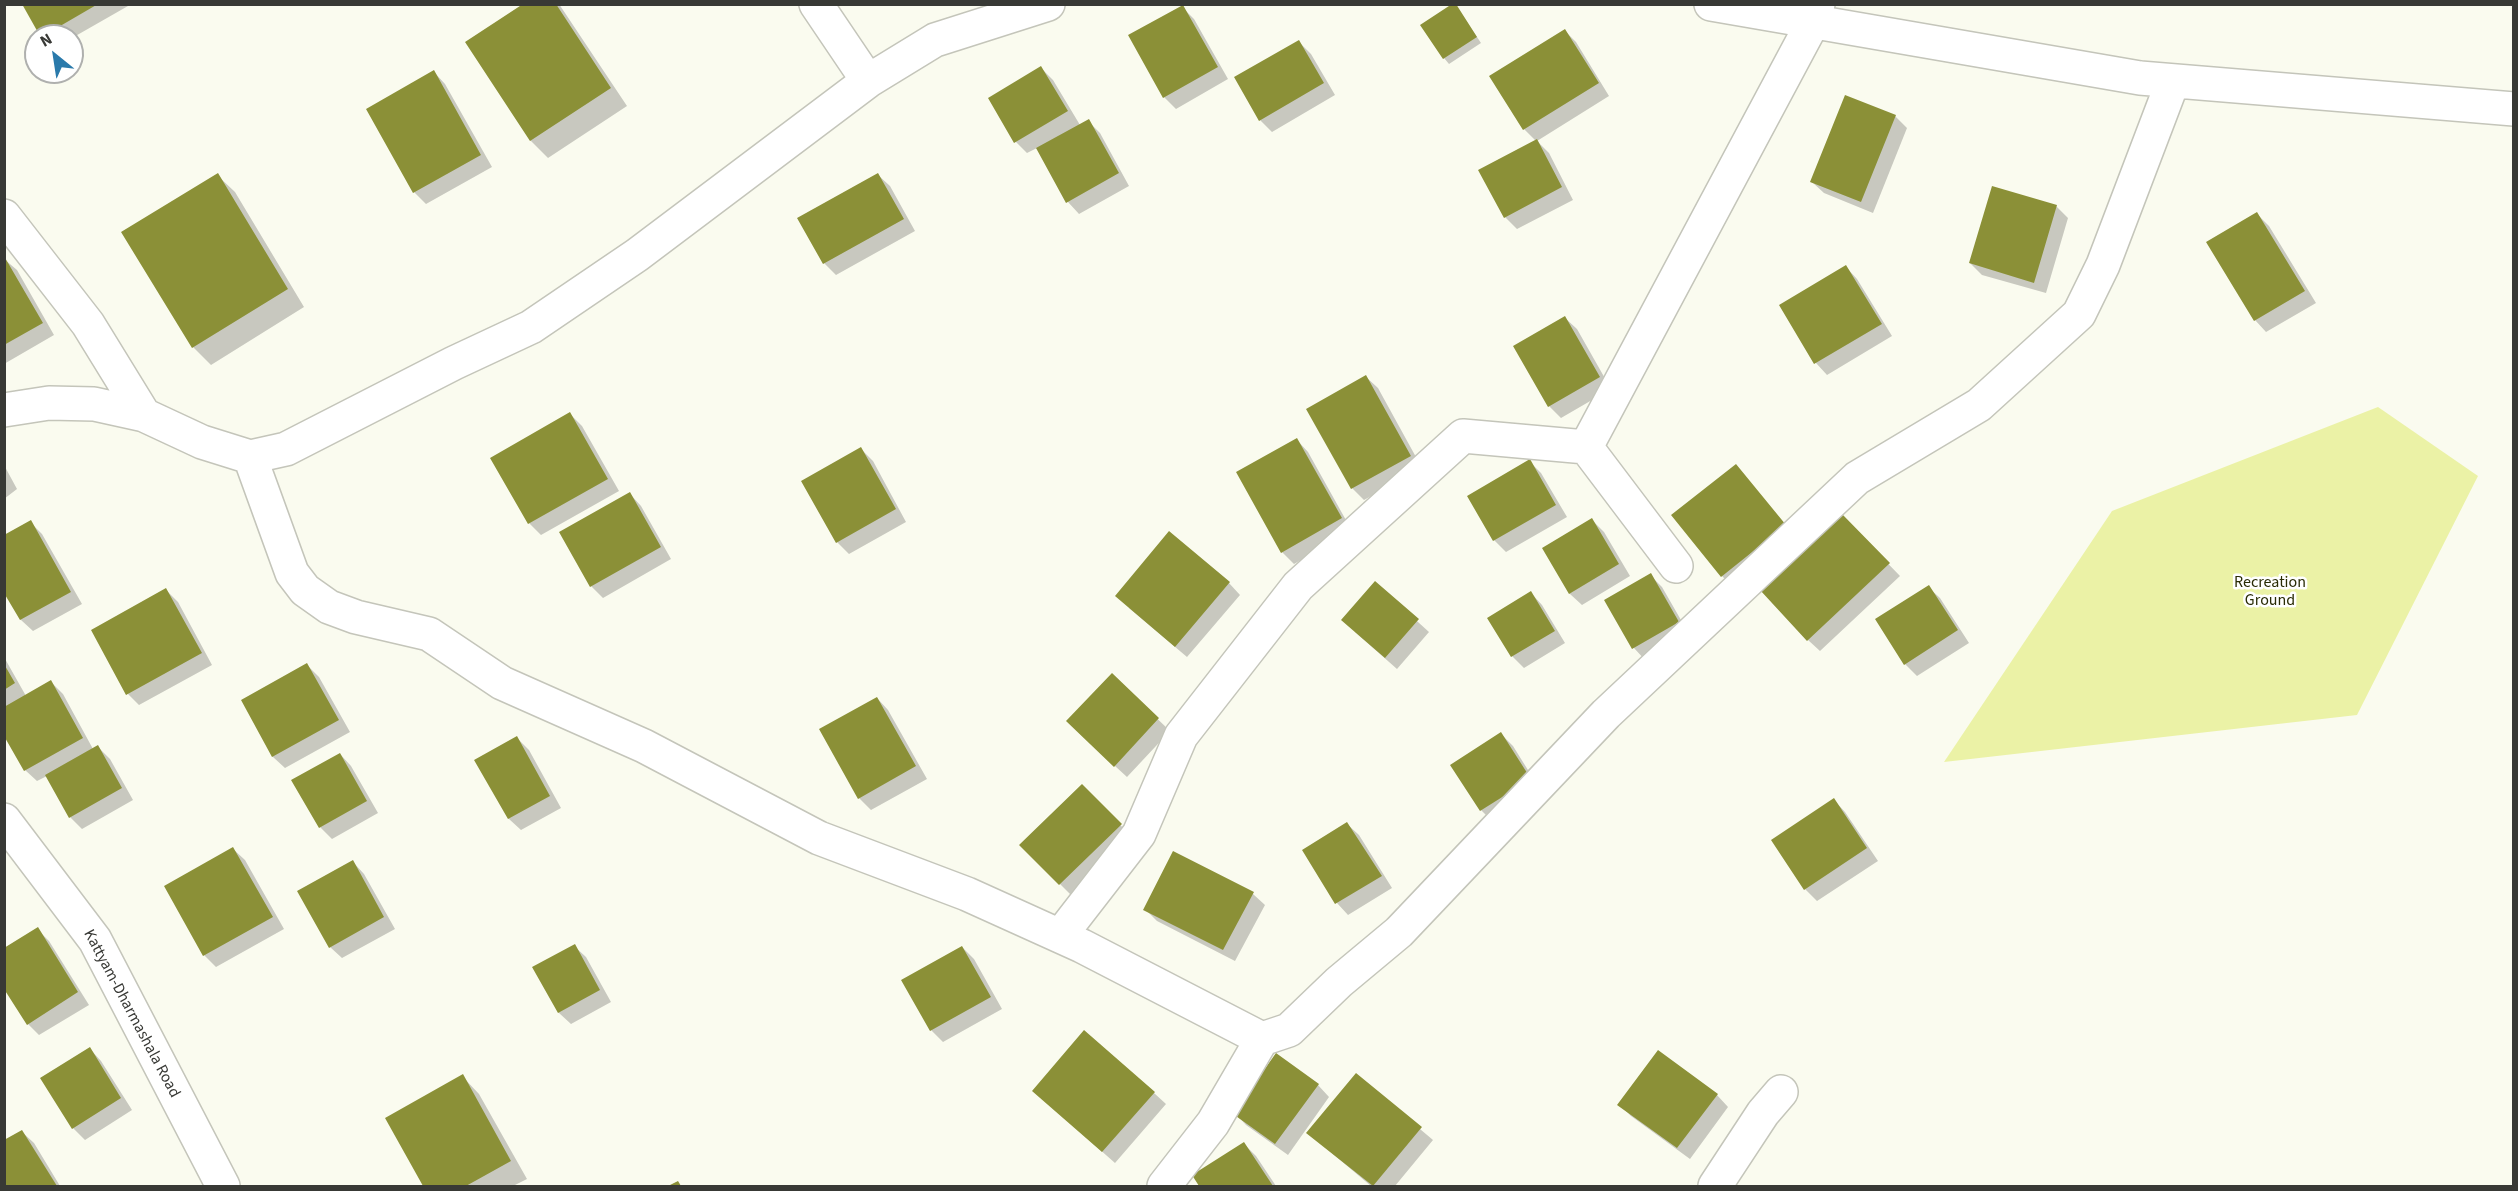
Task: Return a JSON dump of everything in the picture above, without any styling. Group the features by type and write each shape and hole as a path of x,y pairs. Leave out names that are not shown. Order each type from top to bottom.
{"street":[{"path":"816,4 868,81"},
{"path":"4,410 49,403 94,404 144,416 202,442 250,457 286,448 454,363 531,327 637,255 868,81 935,40 1048,4"},
{"path":"1711,4 1815,13 2140,78 2514,109"},
{"path":"1586,447 1815,13"},
{"path":"1164,1186 1213,1123 1262,1039 1289,1030 1339,982 1400,932 1606,714 1857,478 1979,405 2079,314 2103,265 2173,81"},
{"path":"4,216 88,324 144,416"},
{"path":"1060,936 1139,834 1181,736 1298,586 1463,436 1586,447 1676,566"},
{"path":"250,457 292,573 305,590 329,607 356,617 429,634 502,683 644,746 819,838 967,894 1060,936 1262,1039"},
{"name":"Kattyam-Dharmashala Road","path":"4,820 95,940 223,1186"},
{"path":"1715,1186 1763,1113 1781,1092"}],"green space":[{"name":"Recreation Ground","path":"2378,407 2478,476 2357,715 1944,762 2112,511"}],"building":[{"path":"22,4 98,4 64,24 33,24"},
{"path":"523,4 556,4 611,88 530,141 465,42"},
{"path":"1452,4 1456,4 1477,37 1443,59 1420,25"},
{"path":"1183,5 1218,67 1163,98 1128,35"},
{"path":"1565,29 1599,83 1523,130 1489,76"},
{"path":"1299,40 1324,83 1259,121 1234,77"},
{"path":"1041,66 1068,111 1014,143 988,98"},
{"path":"434,70 481,155 413,193 366,109"},
{"path":"1845,95 1896,115 1861,202 1810,182"},
{"path":"1089,119 1119,173 1066,203 1036,148"},
{"path":"1537,139 1562,187 1504,218 1478,170"},
{"path":"218,173 288,289 192,348 121,232"},
{"path":"878,173 904,219 823,264 797,218"},
{"path":"1992,186 2057,205 2034,283 1969,263"},
{"path":"2257,212 2305,291 2254,321 2206,242"},
{"path":"4,256 43,323 4,345"},
{"path":"1846,265 1882,324 1814,364 1779,305"},
{"path":"1565,316 1600,377 1548,407 1513,346"},
{"path":"1366,375 1411,456 1351,489 1306,409"},
{"path":"570,412 608,479 528,524 490,458"},
{"path":"1297,438 1342,518 1281,553 1236,472"},
{"path":"861,447 896,509 836,543 801,481"},
{"path":"1530,459 1556,505 1493,541 1467,496"},
{"path":"1736,464 1786,525 1721,577 1671,515"},
{"path":"630,492 661,547 590,587 559,532"},
{"path":"1842,514 1890,563 1807,641 1760,590"},
{"path":"1592,518 1619,564 1569,594 1542,548"},
{"path":"31,520 71,592 20,620 4,593 4,535"},
{"path":"1169,531 1230,582 1175,647 1115,596"},
{"path":"1651,573 1679,622 1632,649 1604,600"},
{"path":"1375,581 1419,619 1385,658 1341,620"},
{"path":"1929,585 1958,630 1904,665 1875,619"},
{"path":"166,588 202,653 126,695 91,630"},
{"path":"1531,591 1555,631 1511,657 1487,618"},
{"path":"307,663 339,720 272,757 241,700"},
{"path":"4,664 15,683 4,690"},
{"path":"1112,673 1159,718 1114,767 1066,721"},
{"path":"51,680 83,738 24,771 4,736 4,707"},
{"path":"877,697 916,766 858,799 819,729"},
{"path":"1501,732 1531,779 1480,811 1450,765"},
{"path":"517,736 550,796 508,819 474,760"},
{"path":"98,745 122,788 69,818 45,775"},
{"path":"340,753 367,801 319,828 291,780"},
{"path":"1082,784 1122,824 1059,885 1019,845"},
{"path":"1834,798 1867,848 1804,890 1771,840"},
{"path":"1347,822 1382,876 1335,904 1302,850"},
{"path":"233,847 273,917 203,956 164,886"},
{"path":"1173,851 1254,892 1223,950 1143,910"},
{"path":"353,860 384,917 329,948 297,891"},
{"path":"38,927 78,992 27,1025 4,989 4,948"},
{"path":"575,944 600,990 558,1013 532,967"},
{"path":"962,946 991,997 930,1031 901,980"},
{"path":"1084,1030 1155,1092 1102,1152 1032,1091"},
{"path":"90,1047 121,1098 72,1129 40,1078"},
{"path":"1658,1050 1718,1094 1677,1148 1617,1105"},
{"path":"1276,1053 1319,1084 1275,1144 1233,1114"},
{"path":"1356,1073 1422,1127 1373,1186 1306,1133"},
{"path":"463,1074 511,1161 466,1186 423,1186 385,1118"},
{"path":"22,1130 57,1186 6,1186 4,1140"},
{"path":"1244,1142 1273,1186 1199,1186 1192,1175"},
{"path":"678,1181 681,1186 668,1186"}]}
